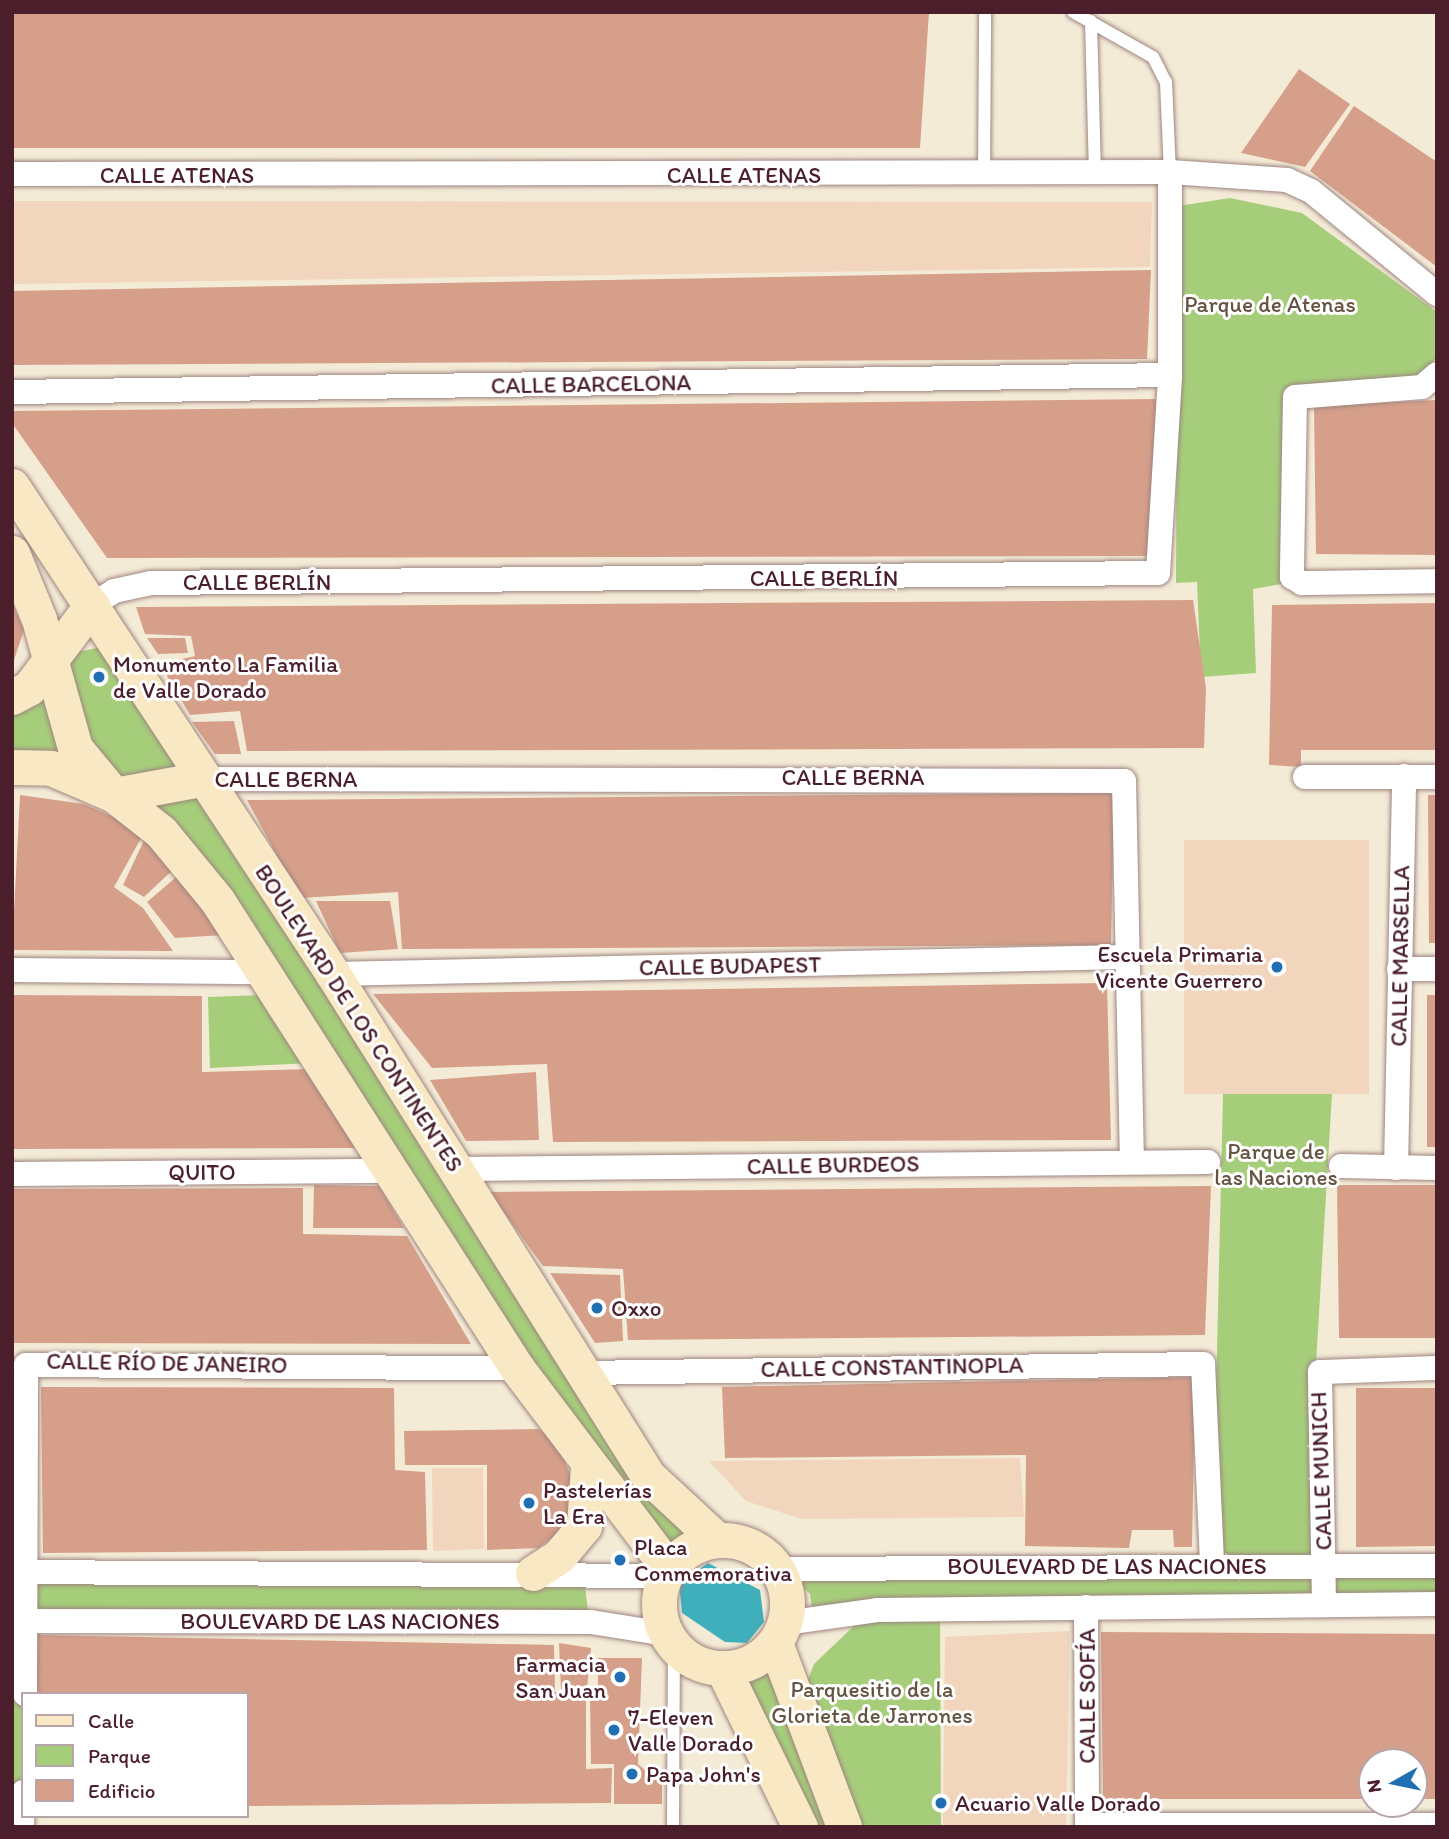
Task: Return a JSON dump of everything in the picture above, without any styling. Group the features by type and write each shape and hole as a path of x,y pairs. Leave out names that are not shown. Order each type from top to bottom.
{"street":[{"name":"CALLE ATENAS","path":"12,174 984,175 1170,172 1301,185 1437,294"},
{"name":"CALLE BERLÍN","path":"92,605 114,591 151,583 1149,575 1162,564 1170,375 1170,172"},
{"path":"1437,374 1422,387 1295,397 1296,582 1437,581"},
{"name":"CALLE BARCELONA","path":"12,392 1170,375"},
{"name":"BOULEVARD DE LOS CONTINENTES","path":"12,485 92,605 201,779 333,974 648,1476 717,1539"},
{"path":"12,553 51,662 65,728 114,795"},
{"path":"12,697 51,662 92,605"},
{"path":"12,767 51,768 114,795 161,832 266,972 517,1368 667,1572"},
{"name":"CALLE MARSELLA","path":"1396,1168 1404,776"},
{"name":"CALLE BERNA","path":"201,779 1111,777 1124,781 1127,794 1132,1162"},
{"path":"1305,777 1437,777"},
{"path":"114,795 201,779"},
{"name":"CALLE BUDAPEST","path":"333,974 1128,957"},
{"path":"1399,969 1437,969"},
{"path":"12,970 266,972"},
{"name":"CALLE BURDEOS","path":"457,1169 1208,1162"},
{"path":"1341,1166 1437,1168"},
{"name":"QUITO","path":"12,1174 393,1171"},
{"name":"CALLE RÍO DE JANEIRO","path":"20,1573 22,1373 35,1362 517,1368"},
{"name":"CALLE CONSTANTINOPLA","path":"581,1373 1203,1364 1212,1565"},
{"name":"CALLE MUNICH","path":"1324,1605 1320,1372 1437,1368"},
{"path":"533,1573 559,1556 584,1526 588,1465"},
{"path":"780,1633 761,1657 723,1669 696,1663 670,1640 659,1595 667,1572 690,1549 717,1539 751,1546 777,1569 786,1595 780,1633 845,1827"},
{"name":"BOULEVARD DE LAS NACIONES","path":"777,1569 1437,1566"},
{"name":"BOULEVARD DE LAS NACIONES","path":"20,1573 667,1572"},
{"path":"20,1573 25,1692"},
{"name":"BOULEVARD DE LAS NACIONES","path":"780,1633 877,1610 1437,1604"},
{"name":"CALLE SOFÍA","path":"1086,1607 1087,1826"},
{"name":"BOULEVARD DE LAS NACIONES","path":"20,1621 591,1622 670,1640"},
{"path":"723,1669 800,1827"},
{"path":"1087,1826 1437,1825"}],"lane":[{"path":"984,175 985,12"},
{"path":"1073,12 1153,57 1166,82 1170,172"},
{"path":"1091,21 1095,174"},
{"path":"670,1640 673,1827"}],"shaded area":[{"path":"12,201 1152,202 1150,267 12,284"},
{"name":"Escuela Primaria Vicente Guerrero","path":"1184,840 1369,840 1369,1094 1184,1094"},
{"path":"1020,1458 1024,1517 802,1519 746,1501 709,1461"},
{"path":"432,1468 483,1468 484,1549 433,1551"},
{"path":"1070,1631 1066,1827 943,1827 945,1637"}],"green space":[{"name":"Parque de Atenas","path":"1230,198 1302,213 1437,312 1437,356 1422,381 1287,395 1287,583 1253,589 1256,673 1201,677 1197,582 1176,583 1178,206"},
{"path":"102,647 692,1539 662,1560 396,1169 95,770 58,673 77,652"},
{"path":"50,666 74,749 12,765 12,698"},
{"path":"265,995 312,1063 210,1068 208,997"},
{"path":"1223,1094 1332,1094 1316,1364 1323,1565 1437,1566 1437,1604 940,1609 941,1827 800,1827 731,1673 772,1673 800,1700 814,1664 856,1624 813,1618 810,1594 789,1573 1212,1564"},
{"path":"12,1574 584,1578 589,1619 12,1619"},
{"path":"12,1621 23,1692 21,1798 12,1827"}],"water":[{"path":"708,1563 760,1590 764,1622 747,1643 725,1642 682,1613 679,1583"}],"building":[{"path":"12,12 929,12 920,148 12,148"},
{"path":"1299,69 1350,104 1305,167 1241,153"},
{"path":"1354,106 1437,162 1437,267 1310,171"},
{"path":"1151,270 1147,359 12,365 12,291"},
{"path":"1156,399 1152,556 107,558 12,423 12,411"},
{"path":"1437,400 1437,555 1316,554 1314,406"},
{"path":"1193,600 1206,688 1204,748 247,751 240,711 190,715 160,664 195,656 191,636 145,634 136,607"},
{"path":"12,603 24,630 12,666"},
{"path":"1437,603 1437,750 1301,750 1301,767 1269,765 1272,605"},
{"path":"147,638 185,638 188,653 158,654"},
{"path":"234,721 241,754 215,754 192,722"},
{"path":"1114,793 1111,945 402,949 398,892 300,898 247,800"},
{"path":"20,795 84,804 145,831 114,887 143,908 173,951 12,950"},
{"path":"1428,795 1437,795 1437,943 1429,943"},
{"path":"147,834 179,864 144,897 123,885"},
{"path":"181,873 224,935 175,938 147,902"},
{"path":"316,901 390,901 398,949 340,953"},
{"path":"1107,983 1111,1140 553,1142 547,1064 432,1068 373,994"},
{"path":"12,995 202,996 202,1072 313,1069 359,1148 12,1149"},
{"path":"1427,995 1437,995 1437,1147 1427,1147"},
{"path":"536,1072 539,1140 466,1141 430,1080"},
{"path":"314,1185 379,1186 404,1228 313,1228"},
{"path":"1337,1185 1437,1185 1437,1338 1339,1338"},
{"path":"1211,1186 1205,1335 628,1340 623,1269 543,1266 489,1192"},
{"path":"303,1188 303,1234 407,1236 471,1344 13,1343 12,1189"},
{"name":"Oxxo","path":"550,1273 620,1275 623,1341 595,1343"},
{"path":"1195,1377 1192,1547 1174,1547 1173,1530 1132,1530 1129,1548 1025,1546 1026,1455 725,1458 722,1387"},
{"path":"41,1387 394,1388 395,1470 425,1472 427,1550 43,1553"},
{"path":"1356,1388 1437,1388 1437,1546 1356,1547"},
{"name":"Pastelerías La Era","path":"539,1429 559,1447 573,1482 570,1525 538,1548 487,1550 487,1465 405,1465 404,1431"},
{"path":"1101,1632 1437,1634 1437,1799 1428,1799 1428,1748 1358,1748 1358,1799 1103,1799"},
{"path":"36,1635 554,1645 555,1692 586,1691 586,1769 612,1768 611,1803 248,1806 248,1692 37,1692"},
{"path":"559,1643 591,1648 587,1688 561,1689"},
{"path":"598,1658 642,1658 638,1764 662,1785 662,1804 614,1804 614,1764 591,1764 590,1696 598,1696"}],"place":[{"name":"Monumento La Familia de Valle Dorado","path":"99,677"},
{"name":"Escuela Primaria Vicente Guerrero","path":"1277,967"},
{"name":"Oxxo","path":"597,1308"},
{"name":"Pastelerías La Era","path":"529,1503"},
{"name":"Placa Conmemorativa","path":"620,1560"},
{"name":"Farmacia San Juan","path":"620,1677"},
{"name":"7-Eleven Valle Dorado","path":"614,1730"},
{"name":"Papa John's","path":"632,1774"},
{"name":"Acuario Valle Dorado","path":"941,1803"}],"park label":[{"name":"Parque de las Naciones","path":"1276,1164"},
{"name":"Parquesitio de la Glorieta de Jarrones","path":"872,1702"}]}
